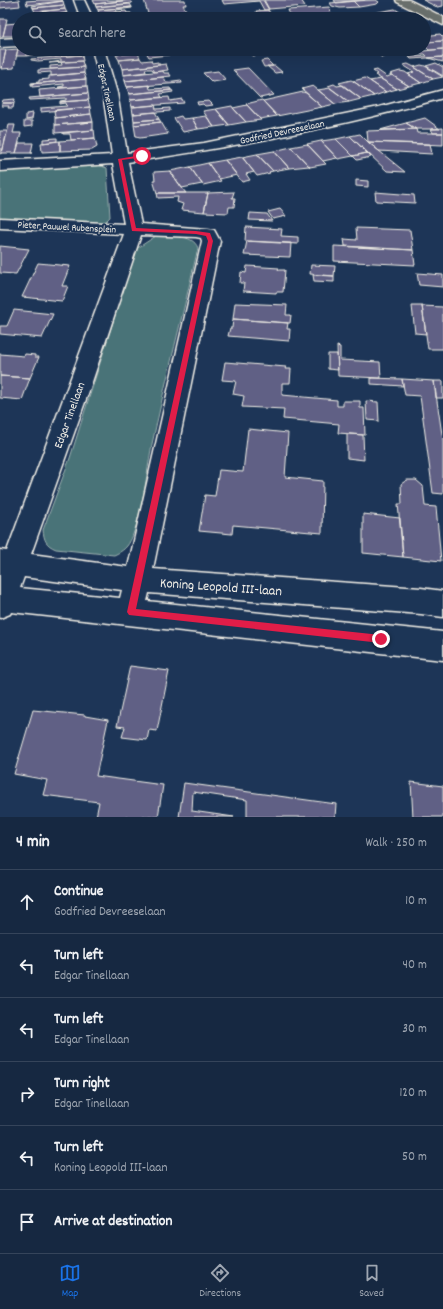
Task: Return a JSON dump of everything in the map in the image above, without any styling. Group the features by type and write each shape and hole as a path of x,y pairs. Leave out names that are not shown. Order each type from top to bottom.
{"main road":[{"path":"401,0 424,12"},
{"path":"431,16 443,22"}],"street":[{"path":"79,0 84,12"},
{"path":"0,43 12,42"},
{"name":"Edgar Tinellaan","path":"1,601 8,562 134,230 120,159 110,93 100,56"},
{"name":"Godfried Devreeselaan","path":"120,159 204,147 381,110 443,94"},
{"path":"0,166 120,159"},
{"name":"Pieter Pauwel Rubensplein","path":"0,222 134,230"},
{"path":"131,612 211,241 208,234 196,232 134,230"},
{"name":"Koning Leopold III-laan","path":"8,562 139,580 421,601 443,604"},
{"path":"1,601 131,612 443,646"}],"green space":[{"path":"98,165 107,168 110,217 106,221 99,224 0,220 0,171"},
{"path":"156,236 186,238 195,243 198,248 157,420 142,503 136,526 127,546 114,555 56,549 46,542 43,530 70,458 136,249"}],"building":[{"path":"19,0 20,6 0,8 0,2"},
{"path":"93,0 128,0 95,4"},
{"path":"131,0 132,3 96,7 95,4"},
{"path":"144,0 185,0 186,5 183,5 187,12 148,12"},
{"path":"222,0 263,0 269,10 264,10 259,1 224,4"},
{"path":"264,0 301,0 305,6 269,9"},
{"path":"334,0 365,0 336,3"},
{"path":"376,0 379,2 377,4 359,7 353,1"},
{"path":"423,0 443,0 443,6 437,7"},
{"path":"26,1 63,1 27,5"},
{"path":"63,1 64,5 33,8 32,6"},
{"path":"353,1 359,7 340,8 332,6 330,3"},
{"path":"130,4 132,7 98,10 96,7"},
{"path":"64,5 65,9 35,12 33,8"},
{"path":"132,7 116,10 117,12 98,12 98,10"},
{"path":"329,7 331,12 289,12 288,10"},
{"path":"65,9 66,12 35,12"},
{"path":"395,9 400,12 378,12"},
{"path":"268,10 269,12 256,12"},
{"path":"0,19 7,19 3,36 0,37"},
{"path":"12,23 12,36 3,36 6,24"},
{"path":"440,34 443,37 443,41 431,42 431,35"},
{"path":"443,41 443,49 431,50 431,42"},
{"path":"443,49 443,57 411,59 409,57 431,56 431,50"},
{"path":"0,50 6,50 2,68 0,68"},
{"path":"6,50 12,50 12,56 17,56 14,68 2,69"},
{"path":"82,56 83,61 49,63 61,61 61,59 38,61 31,59"},
{"path":"117,56 139,56 140,58 119,60"},
{"path":"443,57 443,62 428,58"},
{"path":"140,58 142,61 151,60 152,63 158,62 160,65 122,69 119,60"},
{"path":"267,60 273,66 264,67 261,61"},
{"path":"82,61 84,67 50,69 50,66 62,65 61,62"},
{"path":"436,63 443,67 443,76 426,66"},
{"path":"166,64 168,70 154,72 152,69 145,69 146,72 123,75 122,69"},
{"path":"408,64 433,79 421,83 408,74 414,72 403,65"},
{"path":"421,65 443,77 433,79 414,67"},
{"path":"267,66 275,66 282,72 275,73"},
{"path":"84,67 84,73 51,76 51,72 38,73 38,70"},
{"path":"248,68 274,95 260,98 233,70"},
{"path":"377,70 387,77 392,75 409,86 397,89 375,75 377,74 373,71"},
{"path":"163,71 164,73 169,73 171,76 125,81 123,75"},
{"path":"218,71 226,80 212,82 203,73"},
{"path":"400,71 405,72 421,83 409,86 390,74"},
{"path":"84,73 86,79 31,84 39,82 39,80 49,79 49,76"},
{"path":"164,77 166,82 181,80 182,83 127,87 125,81"},
{"path":"365,78 386,92 374,96 353,81"},
{"path":"86,79 86,86 59,88 58,87 64,86 64,84 32,87 31,84"},
{"path":"381,79 397,89 386,92 370,81"},
{"path":"351,80 374,96 361,99 339,83"},
{"path":"334,84 337,86 343,85 361,99 349,102 328,86"},
{"path":"149,85 150,89 170,88 171,90 129,94 127,87"},
{"path":"87,86 88,93 40,97 39,90"},
{"path":"313,86 335,104 322,107 302,89"},
{"path":"330,88 349,102 335,104 318,90"},
{"path":"172,90 173,92 160,94 162,97 130,100 129,94"},
{"path":"303,92 322,107 277,116 263,101"},
{"path":"88,93 89,100 60,102 66,100 66,98 30,100 29,98"},
{"path":"169,97 170,101 182,99 184,103 132,107 130,100"},
{"path":"15,99 14,103 2,103 3,100"},
{"path":"88,100 90,107 41,112 41,108 67,106 66,103 60,104 60,102"},
{"path":"262,100 277,116 260,119 246,104"},
{"path":"209,101 213,105 198,105 197,102"},
{"path":"2,103 14,103 13,108 8,108 9,106 2,106"},
{"path":"155,105 156,109 170,108 170,111 133,114 132,107"},
{"path":"247,105 261,120 246,122 233,108"},
{"path":"232,106 246,122 229,125 216,109"},
{"path":"90,107 91,114 55,118 54,110"},
{"path":"216,109 229,125 214,127 203,111"},
{"path":"155,112 159,119 134,121 133,114"},
{"path":"33,113 32,119 26,120 26,114"},
{"path":"91,114 93,122 55,125 55,118"},
{"path":"181,116 183,119 192,118 198,129 183,132 174,118"},
{"path":"206,116 214,127 198,129 192,118"},
{"path":"425,118 440,129 416,129 406,123"},
{"path":"159,119 161,122 134,125 134,121"},
{"path":"24,121 32,121 32,126 24,127"},
{"path":"93,122 93,130 55,133 55,125"},
{"path":"161,122 168,134 140,138 136,137 134,125"},
{"path":"406,123 416,129 380,130"},
{"path":"9,125 15,125 13,133 21,133 16,153 2,153"},
{"path":"443,128 443,133 433,133 431,129"},
{"path":"416,129 417,133 443,133 443,145 368,142 367,131"},
{"path":"94,130 95,138 71,140 70,134 63,134 63,133"},
{"path":"0,131 7,131 2,153 0,154"},
{"path":"360,134 405,172 387,171 350,136"},
{"path":"350,136 367,153 353,156 336,139"},
{"path":"57,138 57,141 43,143 43,139"},
{"path":"95,138 97,147 92,150 60,151 60,141"},
{"path":"336,139 353,156 338,159 321,141"},
{"path":"60,141 60,151 42,152 41,143"},
{"path":"321,141 337,158 323,161 307,144"},
{"path":"368,142 430,144 432,154 379,151"},
{"path":"19,143 33,143 31,153 16,153"},
{"path":"307,144 326,164 310,167 291,147"},
{"path":"291,147 309,166 289,168 274,151"},
{"path":"274,151 289,168 273,171 257,154"},
{"path":"367,153 371,157 357,160 353,156"},
{"path":"257,154 273,171 257,176 242,157"},
{"path":"242,157 254,172 246,174 250,180 242,182 225,160"},
{"path":"225,160 237,175 219,179 208,163"},
{"path":"208,163 221,181 203,185 190,167"},
{"path":"190,167 202,184 182,188 170,171"},
{"path":"170,171 186,193 157,193 153,180 155,180 154,172"},
{"path":"356,180 368,181 368,187 356,186"},
{"path":"234,192 232,198 235,198 234,207 229,207 228,213 204,212 208,193"},
{"path":"375,192 414,195 415,203 376,201"},
{"path":"157,193 208,193 204,212 181,210 183,204 177,202 178,197 158,198"},
{"path":"280,209 286,216 273,219 268,212"},
{"path":"250,213 267,214 272,221 249,220"},
{"path":"246,227 282,229 281,236 298,237 298,244 245,241"},
{"path":"356,228 410,230 413,250 345,246 344,239 357,240"},
{"path":"247,241 291,243 290,257 244,255"},
{"path":"0,246 29,249 16,274 0,273"},
{"path":"334,246 413,250 415,265 334,261"},
{"path":"38,263 70,266 62,286 68,286 62,301 22,297"},
{"path":"311,265 335,266 334,276 310,274"},
{"path":"247,266 279,268 278,270 285,270 283,292 243,291 244,283 240,283 241,272 246,273"},
{"path":"417,273 443,275 443,287 419,285"},
{"path":"313,275 334,276 334,282 314,281"},
{"path":"235,303 287,305 286,315 291,315 290,323 233,319"},
{"path":"412,306 422,306 426,334 415,333"},
{"path":"422,306 443,307 443,349 428,349"},
{"path":"14,310 53,314 42,338 0,334 0,326 7,326"},
{"path":"233,319 288,323 287,329 290,329 289,341 228,336 230,328 232,328"},
{"path":"337,346 340,347 340,360 380,362 381,378 338,376"},
{"path":"0,354 24,356 25,354 39,357 30,378 0,376"},
{"path":"328,354 337,354 338,370 328,369"},
{"path":"225,362 286,367 285,369 291,369 290,383 282,383 282,395 337,400 337,406 343,406 343,401 360,401 360,408 364,408 365,435 338,433 339,424 283,419 284,409 242,407 244,396 233,394 236,381 222,380"},
{"path":"0,376 30,378 22,400 0,398"},
{"path":"371,378 402,379 403,386 371,384"},
{"path":"402,379 434,381 443,441 443,494 433,493 420,396 405,395"},
{"path":"434,381 443,381 443,398 436,398"},
{"path":"366,401 378,402 379,421 367,420"},
{"path":"248,429 288,433 285,477 323,481 322,533 233,525 232,534 199,531 205,495 215,496 219,470 243,472"},
{"path":"347,434 363,435 364,460 347,458"},
{"path":"407,480 416,480 423,486 425,506 436,507 441,561 403,557 398,504 402,504 401,484"},
{"path":"363,514 400,518 403,557 363,553"},
{"path":"130,666 169,671 157,731 149,730 147,740 122,737 125,727 117,726"},
{"path":"33,710 85,715 108,720 96,776 163,785 158,817 96,817 99,802 43,795 47,780 14,774"},
{"path":"411,782 443,786 443,817 413,817"},
{"path":"184,783 336,804 335,817 247,817 247,800 193,792 192,811 234,817 179,817"}],"route":[{"path":"142,156 120,159 134,230 196,232 208,234 211,241 131,612 381,639"}]}
